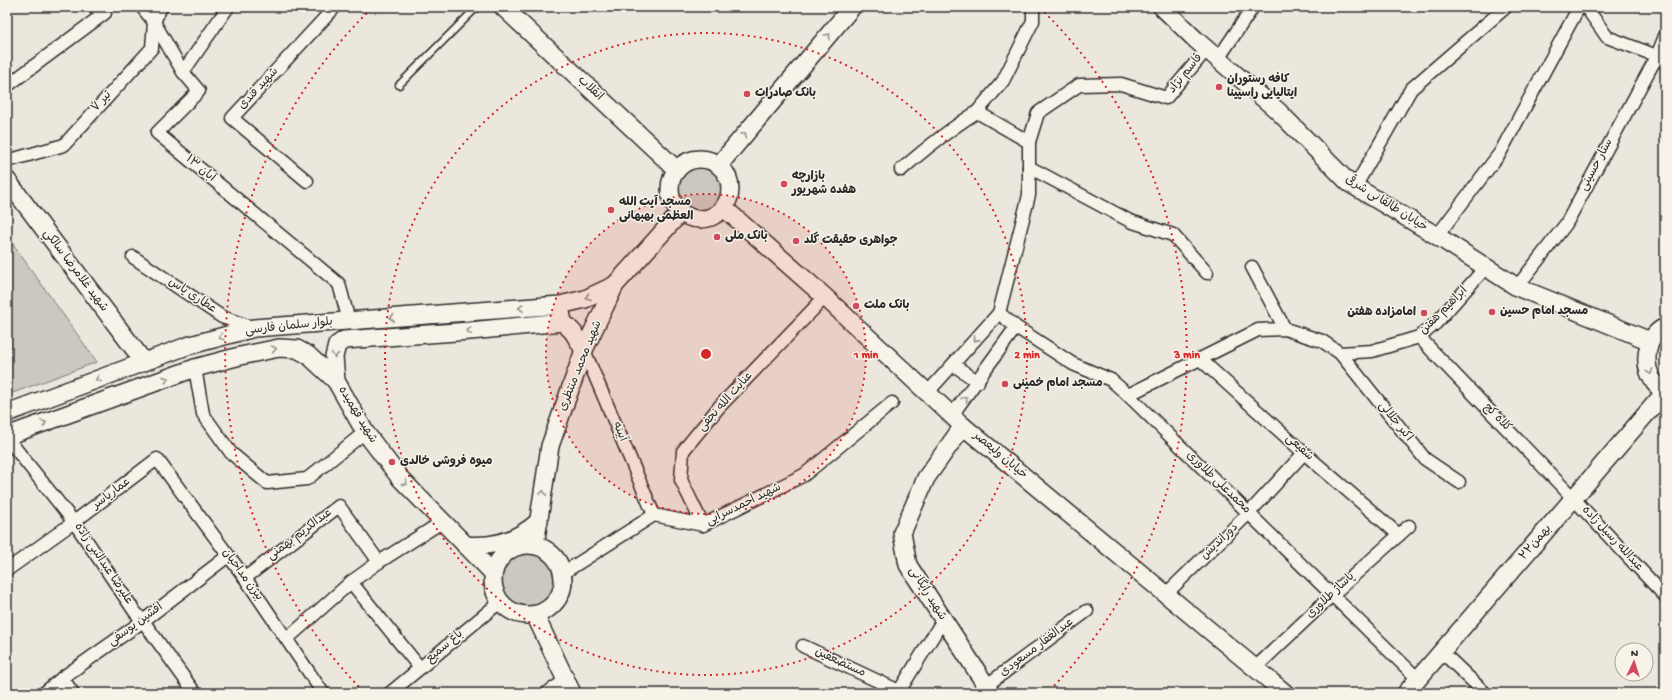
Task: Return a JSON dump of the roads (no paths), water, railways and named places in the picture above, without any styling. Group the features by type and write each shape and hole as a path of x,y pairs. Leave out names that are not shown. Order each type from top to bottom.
{"main road":[{"name":"انقلاب","path":"504,7 677,170"},
{"path":"719,165 852,7"},
{"name":"خیابان طالقانی شرقی","path":"1162,7 1212,54 1278,111 1349,183 1518,287 1650,341"},
{"path":"697,159 708,160 719,165 727,174 730,186 729,197 724,208 715,215 704,219 692,218 682,212 674,203 670,192 671,180 677,170 686,162 697,159"},
{"name":"شهید غلامرضا سالکي","path":"7,180 144,362"},
{"name":"خیابان ولیعصر","path":"724,208 958,420 1285,693"},
{"name":"شهید محمد منتظری","path":"535,545 550,446 584,350 615,285 682,212"},
{"path":"584,350 562,314 585,299 615,285"},
{"name":"بلوار سلمان فارسی","path":"7,413 187,346 254,328 349,321 562,314"},
{"name":"شهید فهمیده","path":"493,573 400,478 366,432 336,381 334,357 336,345 344,340 470,331 562,314"},
{"path":"1665,327 1660,329 1650,341 1646,355 1648,370 1654,383 1665,392"},
{"name":"بلوار سلمان فارسی","path":"7,437 195,368 240,356 279,348 297,350 308,355 336,381"},
{"name":"۲۲بهمن","path":"1406,693 1665,392"},
{"name":"شهید رایگانی","path":"958,420 926,478 902,533 908,565 989,689"},
{"path":"465,545 486,546 506,542 524,533 539,521"},
{"path":"521,545 535,545 548,550 558,560 563,573 563,587 558,600 548,610 535,615 521,615 508,610 500,602 493,587 493,573 498,560 508,550 521,545"},
{"path":"535,615 569,687"}],"street":[{"path":"142,7 154,22 183,72 228,7"},
{"name":"۷ تیر","path":"7,161 64,145 152,48 154,22 161,7"},
{"name":"شهید قندی","path":"307,181 232,118 335,7"},
{"path":"901,170 935,141 978,112 1003,81 1033,21 1033,7"},
{"path":"1212,54 1253,7"},
{"path":"1355,187 1411,89 1506,7"},
{"path":"1437,236 1500,153 1579,7"},
{"path":"1586,7 1606,37 1661,59"},
{"path":"7,86 100,10"},
{"name":"ستار حسینی","path":"1518,287 1566,224 1661,59 1665,36"},
{"name":"قاسم نژاد","path":"999,312 1029,195 1029,142 1038,113 1079,85 1121,84 1166,98 1212,54"},
{"name":"۱۳ آبان","path":"183,72 199,92 157,133 339,284 349,321"},
{"path":"978,112 1029,142"},
{"path":"1029,167 1130,221 1173,234 1208,273"},
{"name":"عطاری یاس","path":"133,257 222,317 254,328"},
{"path":"1252,267 1285,329"},
{"name":"ابراهیم هفتن","path":"1340,353 1372,351 1419,337 1436,323 1486,267"},
{"name":"عنایت الله نجفی","path":"703,525 682,480 683,451 719,408 825,298"},
{"path":"928,392 954,365 999,312"},
{"name":"محمدعلی طلاوری","path":"999,312 1016,327 1072,364 1111,380 1418,679"},
{"path":"958,420 978,382 1016,327"},
{"path":"1128,395 1258,330 1285,329 1322,341 1340,353"},
{"name":"کلاه کج","path":"1419,337 1574,499"},
{"name":"آبینه","path":"584,350 654,515"},
{"name":"اکبر جلالی","path":"1340,353 1424,459 1459,482"},
{"name":"شفیعی","path":"1200,359 1304,453 1399,535"},
{"path":"954,365 978,382"},
{"path":"195,368 203,414 231,453 267,483 307,479 366,432"},
{"name":"شهید احمدسرایی","path":"654,515 703,525 804,475 892,403"},
{"name":"علیرضا عبدالنبی زاده","path":"7,437 74,522 135,612 195,693"},
{"name":"دوراندیش","path":"1166,594 1249,513 1304,453"},
{"name":"عماریاسر","path":"7,570 158,459"},
{"name":"بیژن مداحیان","path":"158,459 245,578 323,693"},
{"name":"عبدالله رسیل زاده","path":"1574,499 1665,596"},
{"name":"عبدالکریم بهمنی","path":"245,578 339,506 379,562"},
{"path":"563,573 654,515"},
{"path":"287,639 351,582 379,562 442,522"},
{"name":"پاساژ طلاوری","path":"1255,668 1332,595 1409,526"},
{"name":"افشین یوسفی","path":"44,693 62,678 143,621 228,556"},
{"path":"351,582 420,668"},
{"name":"باغ سمیع","path":"390,693 500,602"},
{"name":"عبدالغفار مسعودی","path":"989,689 1087,610"},
{"path":"899,692 943,620"},
{"name":"مستضعفین","path":"803,646 899,692"},
{"path":"1442,652 1485,693"},
{"path":"62,678 73,693"},
{"path":"547,693 569,687"}],"lane":[{"path":"399,85 477,7"}],"place":[{"name":"کافه رستوران ایتالیایی راسپینا","path":"1219,87"},
{"name":"بانک صادرات","path":"747,94"},
{"name":"بازارچه هفده شهریور","path":"784,184"},
{"name":"مسجد آیت الله العظمی بهبهانی","path":"611,210"},
{"name":"بانک ملی","path":"717,237"},
{"name":"جواهری حقیقت گلد","path":"796,241"},
{"name":"بانک ملت","path":"856,306"},
{"name":"مسجد امام حسین","path":"1492,312"},
{"name":"امامزاده هفتن","path":"1424,313"},
{"name":"مسجد امام خمینی","path":"1005,384"},
{"name":"میوه فروشی خالدی","path":"392,462"}]}
